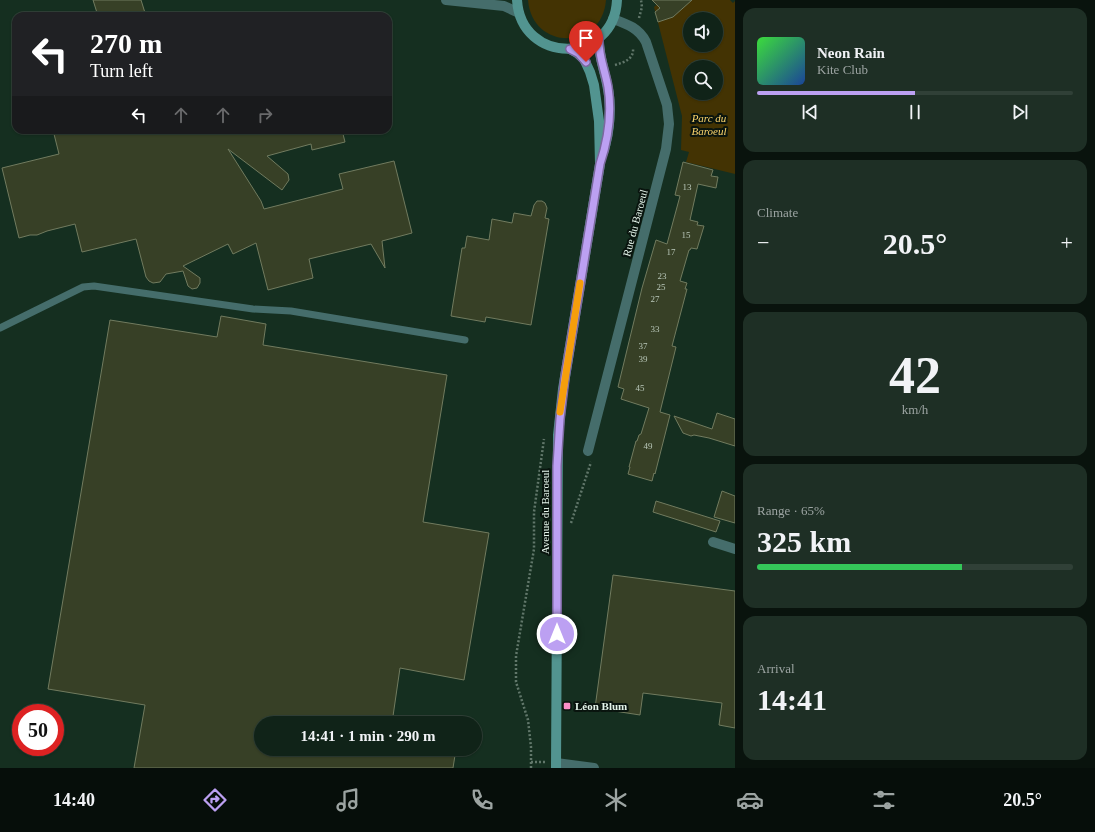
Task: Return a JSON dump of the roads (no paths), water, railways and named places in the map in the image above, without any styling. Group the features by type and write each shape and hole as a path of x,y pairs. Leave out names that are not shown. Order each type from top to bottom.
{"main road":[{"path":"517,0 519,13 528,31 538,40 556,48 570,49 588,44 599,38 613,19 617,0"},
{"name":"Avenue du Baroeul","path":"556,765 558,435 563,389 600,164 606,139 609,98 600,56 599,38"},
{"name":"Avenue du Baroeul","path":"570,49 578,53 584,59 594,85 599,121 600,164"}],"street":[{"path":"446,0 504,6 519,13"},
{"name":"Rue du Baroeul","path":"589,450 666,149 669,132 667,106 646,42 636,28 613,19"},
{"path":"713,542 735,549"},
{"path":"556,765 594,768"}],"lane":[{"path":"0,328 83,287 94,286 253,309 291,311 465,340"}],"place":[{"name":"Léon Blum","path":"567,706"}],"park label":[{"name":"Parc du Baroeul","path":"709,124"}]}
